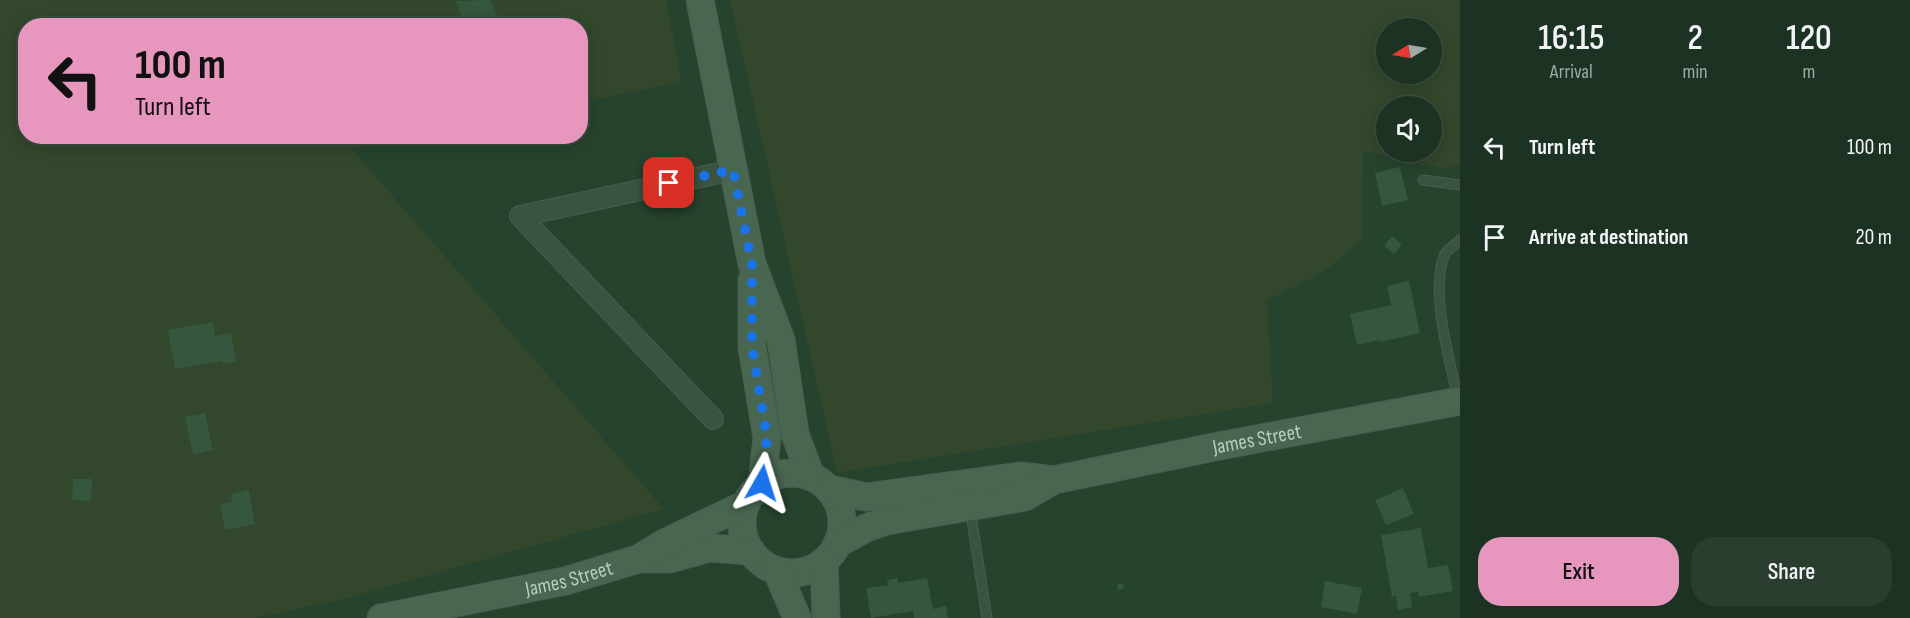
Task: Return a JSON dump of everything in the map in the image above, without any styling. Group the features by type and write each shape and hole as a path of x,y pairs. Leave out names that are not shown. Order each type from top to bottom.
{"main road":[{"path":"700,0 752,264 781,340 795,434 820,483 840,509 841,520 830,552 826,618"},
{"path":"752,264 752,347 767,438 762,483"},
{"name":"James Street","path":"830,552 866,528 1022,476 1054,480 1459,401"},
{"path":"820,483 790,473 780,474 762,483 750,495 742,526 750,551 765,565 777,571 795,573 804,571 830,552"},
{"name":"James Street","path":"820,483 866,497 958,496"},
{"name":"James Street","path":"381,618 565,581 638,559 664,543 746,504"},
{"path":"638,559 669,559 710,548 750,551"},
{"path":"777,571 797,618"}],"street":[{"path":"713,418 520,216 733,170"}],"lane":[{"path":"1423,180 1460,185"},
{"path":"1459,401 1442,319 1439,279 1444,254 1460,240"},
{"path":"958,496 987,618"}],"green space":[{"path":"0,0 666,0 682,82 588,101 588,18 18,18 18,144 377,144 352,149 664,509 348,598 255,618 0,618"},
{"path":"730,0 1460,0 1460,165 1446,169 1414,162 1442,162 1442,96 1376,96 1376,154 1363,151 1362,240 1322,273 1267,300 1273,403 837,473"}],"building":[{"path":"490,0 498,18 461,18 456,1"},
{"path":"1400,167 1408,200 1382,206 1375,173"},
{"path":"1392,236 1402,245 1394,254 1384,246"},
{"path":"1409,281 1420,333 1357,345 1350,314 1391,305 1387,286"},
{"path":"213,322 215,336 231,333 236,362 223,364 223,361 175,369 168,330"},
{"path":"205,413 213,450 193,455 185,417"},
{"path":"73,479 92,479 91,501 72,500"},
{"path":"1403,488 1414,514 1386,525 1375,500"},
{"path":"249,490 255,524 225,530 220,504 232,502 231,494"},
{"path":"1421,528 1428,568 1448,565 1453,591 1419,597 1418,592 1410,593 1412,607 1398,610 1396,596 1392,597 1381,535"},
{"path":"898,578 898,583 927,578 933,609 946,606 948,618 914,618 913,611 871,618 866,588 888,585 887,580"},
{"path":"1325,581 1362,588 1357,614 1321,607"},
{"path":"1123,583 1124,588 1118,590 1117,584"}],"route":[{"path":"669,183 733,170 752,264 752,347 767,438 762,483"}]}
